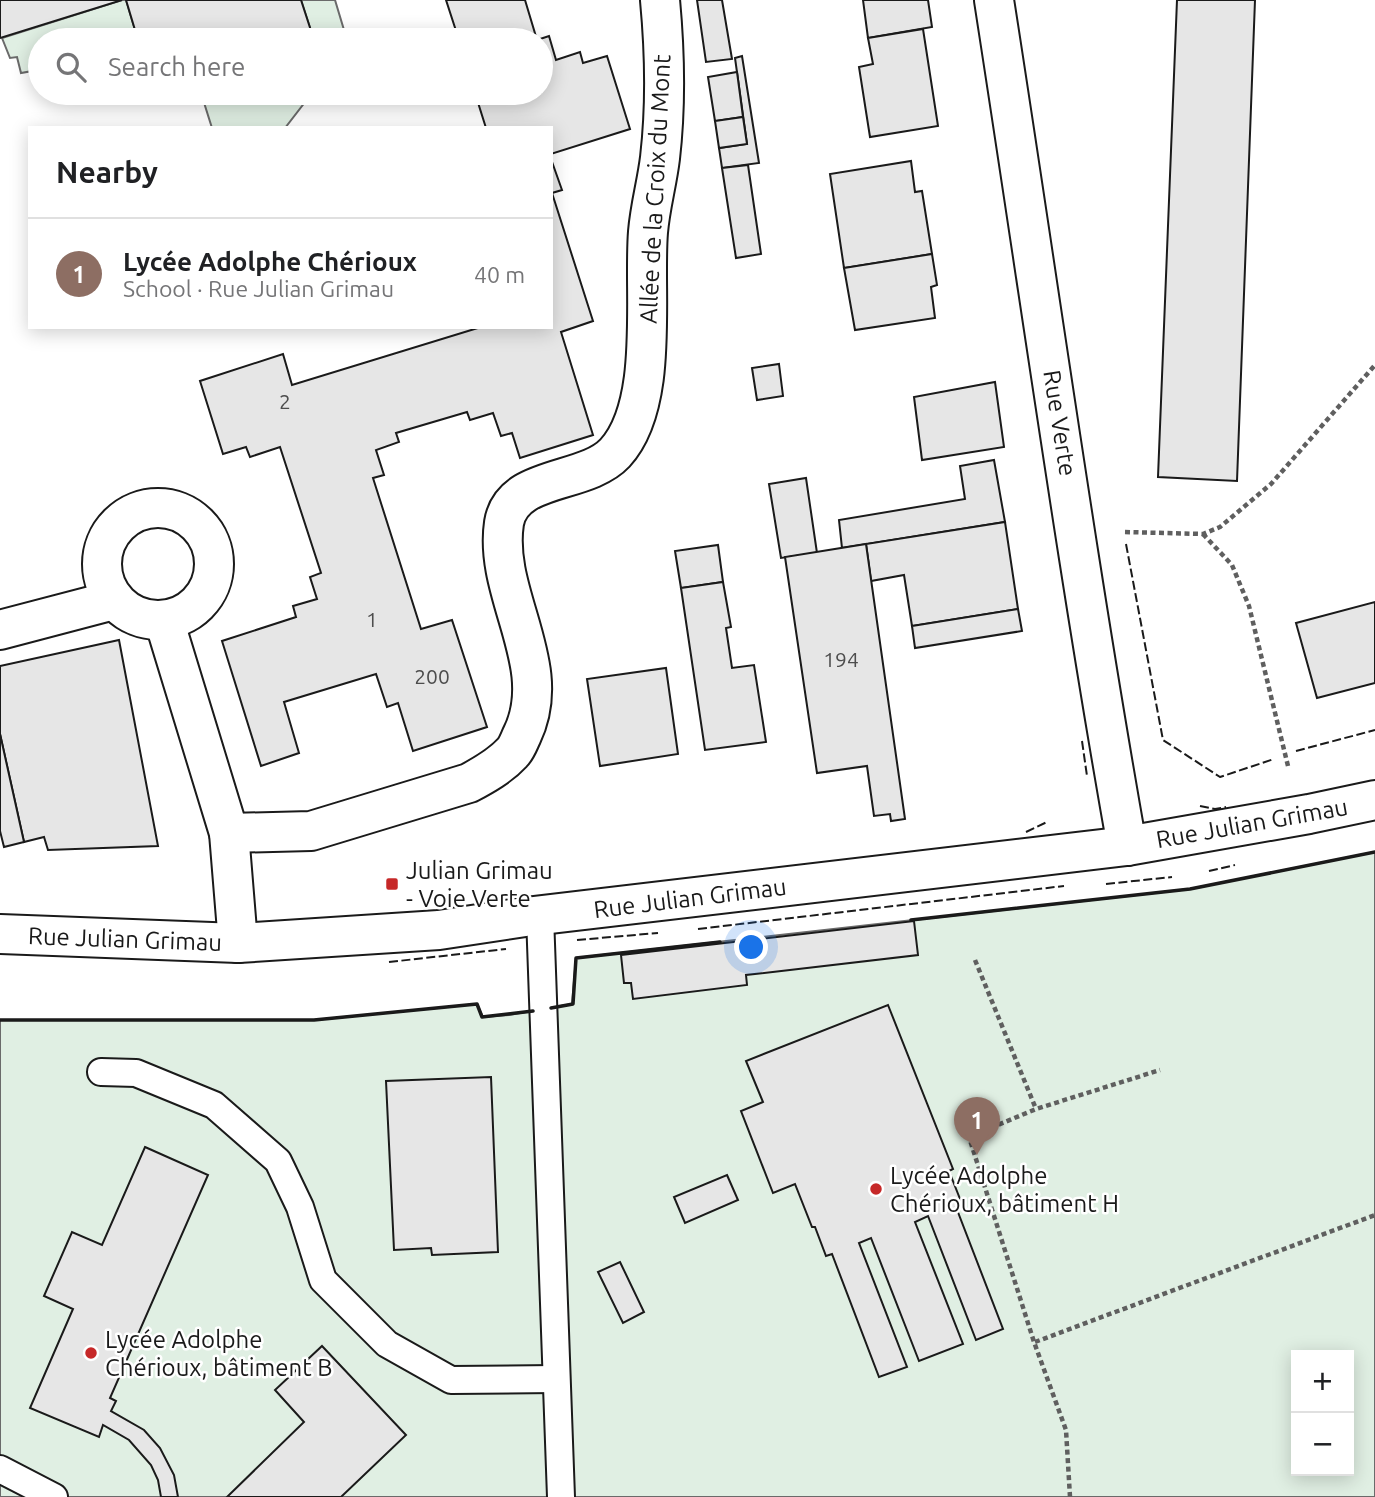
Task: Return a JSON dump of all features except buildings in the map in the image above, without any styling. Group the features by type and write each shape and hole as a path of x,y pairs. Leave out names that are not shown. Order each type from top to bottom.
{"street":[{"name":"Allée de la Croix du Mont","path":"229,832 311,831 346,822 469,783 514,752 527,725 532,698 532,675 505,572 505,520 520,494 593,469 615,453 630,428 640,396 646,360 648,233 660,160 665,87 660,0"},
{"name":"Rue Verte","path":"994,0 1091,640 1127,846"},
{"path":"160,508 178,512 193,521 205,535 213,551 214,570 209,589 198,604 182,615 164,620 145,619 128,612 114,600 105,583 102,565 104,548 113,531 126,519 142,511 160,508"},
{"path":"0,629 114,600"},
{"path":"164,620 229,832 238,943"},
{"name":"Rue Julian Grimau","path":"0,934 238,943 439,930 1127,846 1375,800"}],"lane":[{"path":"540,916 561,1497"},
{"path":"101,1072 136,1073 214,1105 278,1161 300,1207 323,1280 387,1344 451,1380 556,1378"},
{"path":"0,1469 54,1497"}],"path":[{"path":"1124,532 1203,534 1220,527 1271,484 1375,365"},
{"path":"1203,534 1231,565 1249,606 1289,770"},
{"path":"975,960 1036,1108"},
{"path":"1070,1497 1066,1430 1034,1342 969,1137 1036,1108 1160,1070"},
{"path":"1034,1342 1375,1215"}],"green space":[{"path":"126,0 134,28 34,28"},
{"path":"301,0 335,0 343,28 310,28"},
{"path":"28,30 28,72 21,73 17,57 10,58 2,38"},
{"path":"205,105 303,105 287,126 211,126"},
{"path":"1375,852 1375,1497 0,1497 0,1020 314,1020 477,1004 483,1017 509,1015 572,1004 576,958 1190,889"}],"fence":[{"path":"1126,544 1163,740 1220,777 1274,759"},
{"path":"1296,751 1375,730"},
{"path":"1082,741 1087,776"},
{"path":"1200,806 1215,809 1226,807"},
{"path":"1026,832 1047,822"},
{"path":"1209,871 1235,865"},
{"path":"1106,884 1172,877"},
{"path":"698,929 1064,886"},
{"path":"577,940 658,933"},
{"path":"389,962 506,949"}],"wall":[{"path":"911,920 1190,889 1375,852"},
{"path":"551,1008 573,1004 576,958 720,942"},
{"path":"0,1020 314,1020 477,1004 482,1017 533,1011"}],"place":[{"name":"Julian Grimau - Voie Verte","path":"392,884"},
{"name":"Lycée Adolphe Chérioux","path":"977,1155"},
{"name":"Lycée Adolphe Chérioux, bâtiment H","path":"876,1189"},
{"name":"Lycée Adolphe Chérioux, bâtiment B","path":"91,1353"}]}
